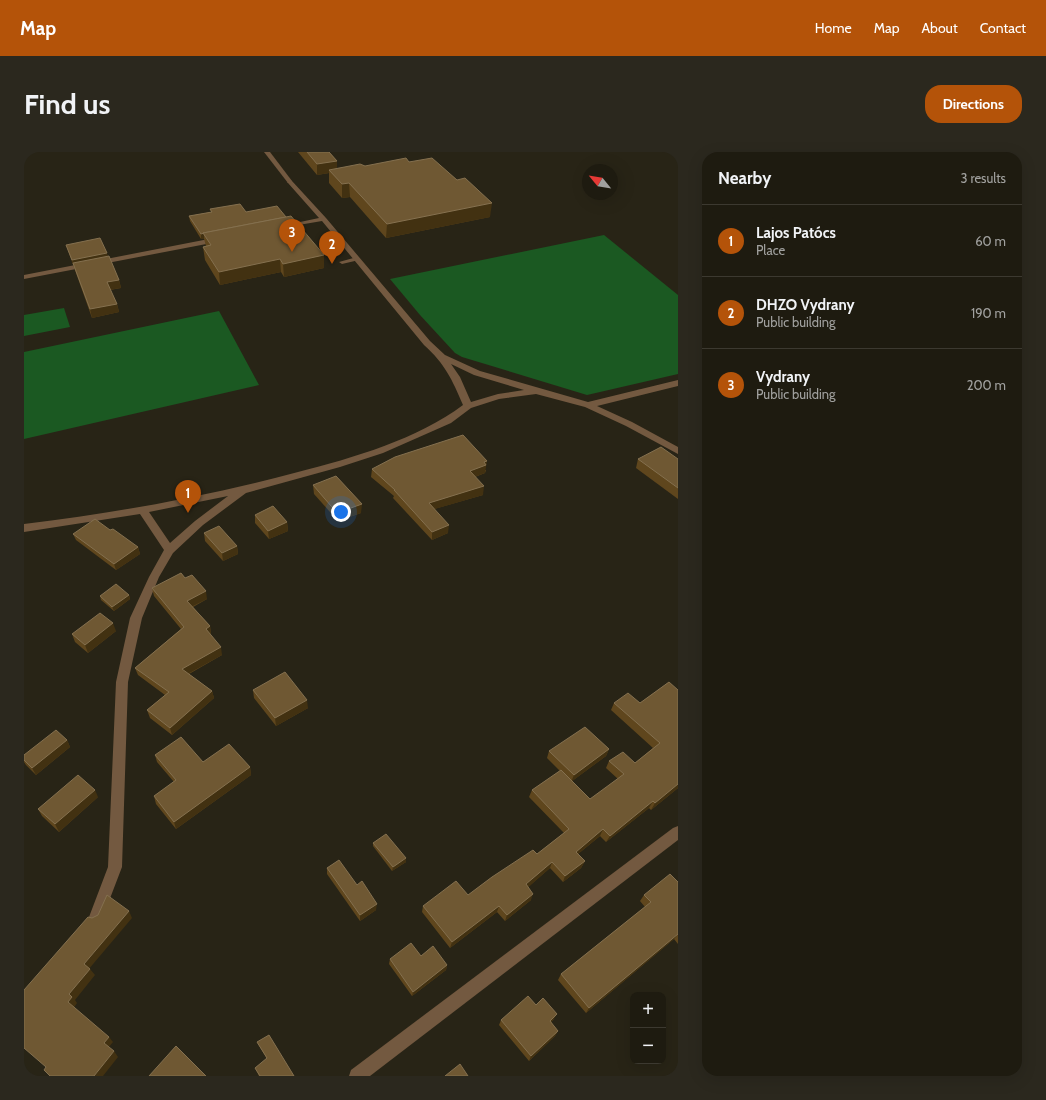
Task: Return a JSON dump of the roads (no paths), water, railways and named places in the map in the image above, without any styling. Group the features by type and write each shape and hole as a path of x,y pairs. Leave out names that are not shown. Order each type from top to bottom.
{"street":[{"path":"290,182 324,219 427,343 442,357 456,377 468,406"},
{"path":"278,228 324,219"},
{"path":"24,277 224,238"},
{"path":"442,357 478,373 536,392 588,405 629,424 678,452"},
{"path":"588,405 678,383"},
{"path":"24,528 143,510 244,490 337,465 380,451 448,421 468,406 498,397 536,392"},
{"path":"96,916 115,867 122,682 136,618 154,577 169,550 199,523 244,490"},
{"path":"143,510 169,550"},
{"path":"357,1076 678,832"}],"lane":[{"path":"267,152 290,182"},
{"path":"342,262 357,259"}],"place":[{"name":"Vydrany","path":"292,252"},
{"name":"DHZO Vydrany","path":"332,264"},
{"name":"Lajos Patócs","path":"188,513"}]}
